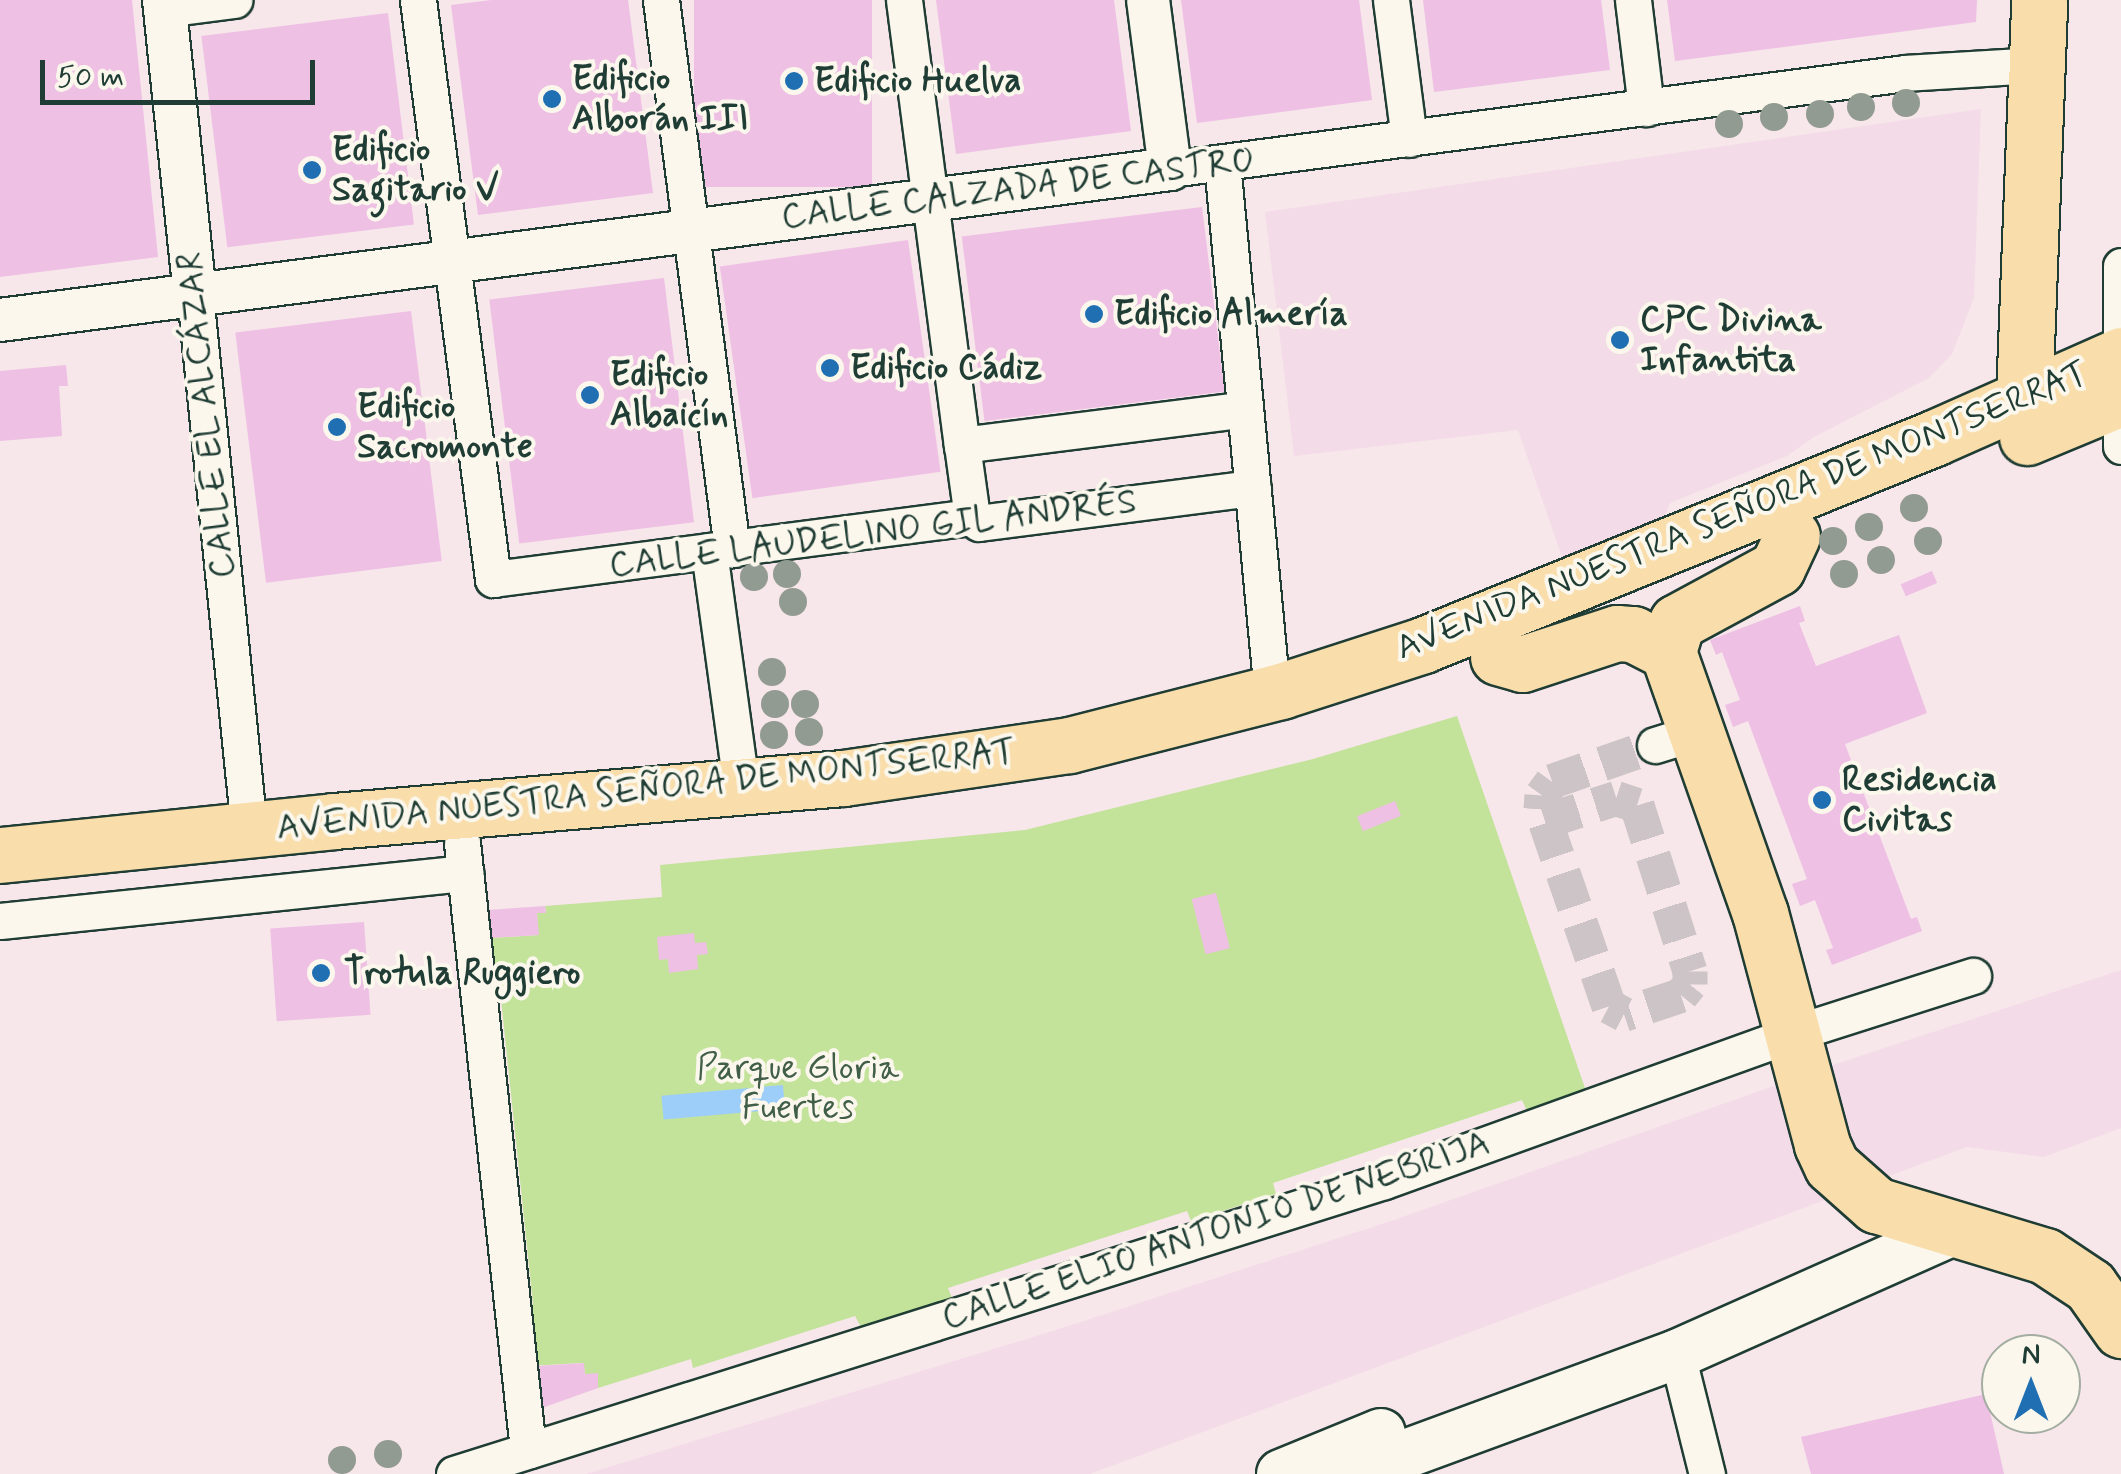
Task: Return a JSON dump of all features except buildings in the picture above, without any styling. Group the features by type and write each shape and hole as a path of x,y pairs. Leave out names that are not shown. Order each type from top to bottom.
{"main road":[{"path":"2024,398 2038,0"},
{"name":"AVENIDA NUESTRA SEÑORA DE MONTSERRAT","path":"0,855 249,829 890,773 1021,754 1272,693 1423,646 1541,601 2120,355"},
{"name":"AVENIDA NUESTRA SEÑORA DE MONTSERRAT","path":"0,890 464,858 994,794 1289,726 1498,657 2121,398"},
{"path":"1792,536 1777,568 1677,622 1668,652 1676,739 1760,912 1809,1102 1832,1166 1876,1205 2045,1256 2090,1286 2121,1330"},
{"path":"1498,657 1522,664 1617,633 1634,634 1668,652"},
{"path":"1351,1474 1400,1464 1562,1395 1677,1354 1954,1230"},
{"path":"1281,1474 1482,1392 1562,1395"}],"street":[{"path":"164,4 234,0"},
{"path":"418,0 452,262"},
{"path":"661,0 691,231 741,785"},
{"path":"904,0 972,517"},
{"path":"1148,0 1170,170"},
{"path":"1391,0 1409,139"},
{"path":"1633,0 1646,108"},
{"name":"CALLE EL ALCÁZAR","path":"164,4 249,829"},
{"name":"CALLE CALZADA DE CASTRO","path":"0,320 1905,72 2037,65"},
{"path":"1222,163 1272,693"},
{"name":"CALLE LAUDELINO GIL ANDRÉS","path":"452,262 493,579 972,517 979,524 1253,488"},
{"path":"2121,266 2121,446"},
{"path":"962,445 1245,409"},
{"path":"464,858 528,1450"},
{"name":"AVENIDA NUESTRA SEÑORA DE MONTSERRAT","path":"0,921 464,858"},
{"name":"CALLE ELIO ANTONIO DE NEBRIJA","path":"454,1474 1384,1181 1794,1032 1973,976"},
{"path":"1677,1354 1707,1474"}],"shaded area":[{"name":"CPC Divina Infantita","path":"1981,109 1974,298 1952,354 1929,378 1814,437 1787,456 1670,503 1661,525 1564,563 1518,430 1294,456 1265,212"},
{"path":"2121,970 2121,1128 2044,1157 1967,1147 1090,1474 586,1474 1059,1329 1394,1220 1839,1063"}],"green space":[{"name":"Parque Gloria Fuertes","path":"1457,716 1586,1091 1527,1111 1522,1100 1273,1183 1276,1194 1191,1221 1187,1211 948,1288 952,1298 861,1327 855,1316 693,1368 691,1359 598,1388 598,1374 585,1374 583,1363 528,1366 521,1306 533,1304 499,980 486,981 481,910 487,910 490,938 538,935 537,913 546,912 545,906 662,897 660,865 1025,830 1313,759"}],"water":[{"path":"783,1085 785,1109 664,1120 661,1096"}],"tunnel":[{"path":"1545,821 1616,798 1637,805 1690,971 1690,984 1681,995 1624,1014 1609,1006 1541,809 1542,795 1552,781 1655,745"}],"place":[{"name":"Edificio Huelva","path":"794,81"},
{"name":"Edificio Alborán III","path":"552,99"},
{"name":"Edificio Sagitario V","path":"312,170"},
{"name":"Edificio Almería","path":"1094,314"},
{"name":"CPC Divina Infantita","path":"1620,340"},
{"name":"Edificio Cádiz","path":"830,368"},
{"name":"Edificio Albaicín","path":"590,395"},
{"name":"Edificio Sacromonte","path":"337,427"},
{"name":"Residencia Civitas","path":"1822,800"},
{"name":"Trotula Ruggiero","path":"321,973"}]}
